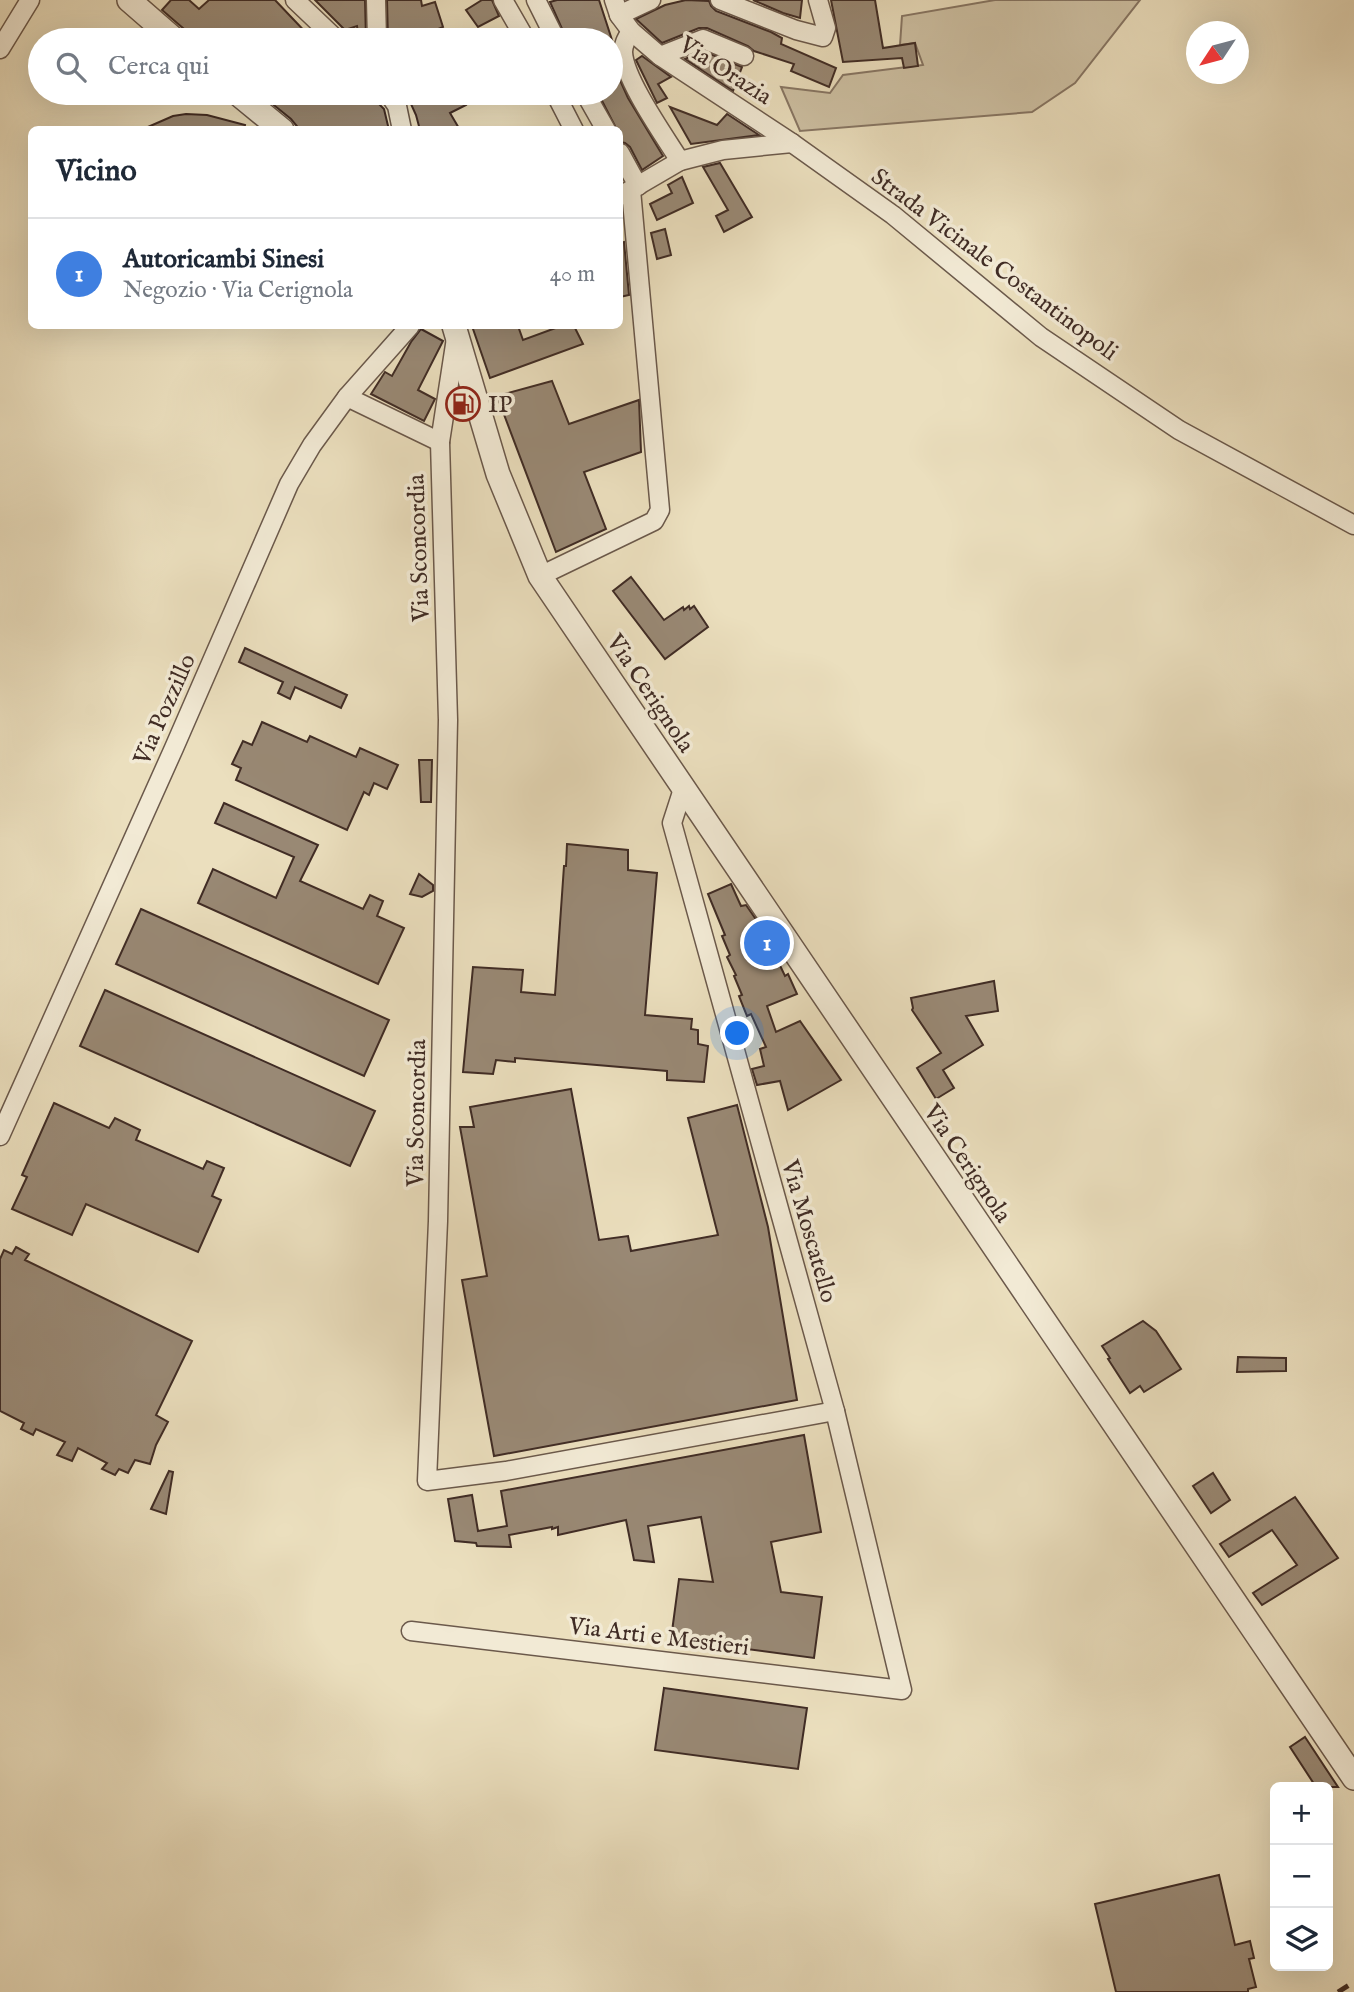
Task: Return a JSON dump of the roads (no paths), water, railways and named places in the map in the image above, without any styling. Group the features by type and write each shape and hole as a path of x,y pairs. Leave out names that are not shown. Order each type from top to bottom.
{"street":[{"path":"0,49 30,0"},
{"path":"129,0 162,28"},
{"path":"376,0 377,28"},
{"path":"503,0 519,28"},
{"path":"536,0 550,28"},
{"path":"617,7 650,0"},
{"path":"720,0 796,30 823,37 826,28 818,0"},
{"path":"297,1 325,28"},
{"name":"Via Orazia","path":"617,7 631,31 660,56 792,143"},
{"path":"631,31 624,44 625,64 643,101 680,161"},
{"path":"660,56 703,39 744,56"},
{"path":"252,105 277,126"},
{"path":"396,105 401,126"},
{"path":"561,105 572,126"},
{"path":"592,105 604,126"},
{"path":"630,191 680,161 723,150 792,143"},
{"name":"Strada Vicinale Costantinopoli","path":"792,143 893,215 1053,344 1180,430 1354,525"},
{"path":"540,576 654,521 660,510 630,191 623,164"},
{"name":"Via Pozzillo","path":"0,1136 289,484 312,445 347,397 408,329"},
{"name":"Via Cerignola","path":"455,330 498,474 540,576 1354,1778"},
{"name":"Via Sconcordia","path":"455,330 440,442 448,720 438,1221 427,1480 506,1471 835,1411"},
{"path":"347,397 440,442"},
{"name":"Via Moscatello","path":"683,789 672,823 835,1411 902,1690"},
{"name":"Via Arti e Mestieri","path":"411,1630 902,1690"}],"railway":[{"path":"1338,1992 1354,1982"}],"place":[{"name":"IP","path":"463,404"},
{"name":"Autoricambi Sinesi","path":"767,943"}]}
